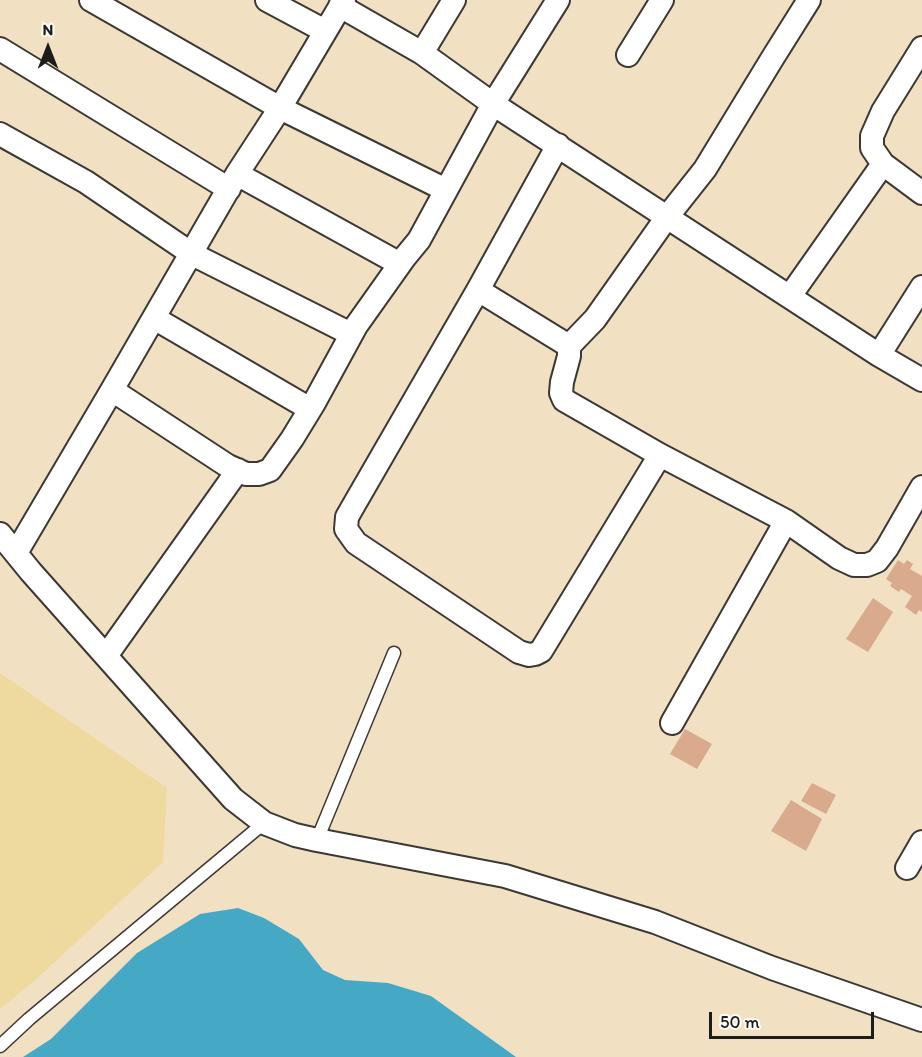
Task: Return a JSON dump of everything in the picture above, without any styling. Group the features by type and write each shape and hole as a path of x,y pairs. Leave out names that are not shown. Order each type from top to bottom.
{"street":[{"path":"92,0 280,108 446,190"},
{"path":"267,0 325,31"},
{"path":"422,53 454,0"},
{"path":"112,390 228,466 246,474 259,474 270,470 310,409 351,334 419,240 493,104 558,0"},
{"path":"628,55 662,0"},
{"path":"809,0 705,169 667,217 595,319 569,346 561,393 564,400 660,455 786,521 839,558 855,565 867,565 877,561 922,487"},
{"path":"16,553 233,181 280,108 342,3 422,53 493,104 922,380"},
{"path":"922,48 884,111 872,136 872,148 884,164 922,193"},
{"path":"0,49 233,181 400,264"},
{"path":"0,134 86,182 192,254 351,334"},
{"path":"558,146 347,517 346,529 356,543 519,652 535,654 541,651 660,455"},
{"path":"790,296 884,164"},
{"path":"879,354 922,287"},
{"path":"478,290 569,346"},
{"path":"154,318 310,409"},
{"path":"106,656 238,470"},
{"path":"672,723 786,521"},
{"path":"0,534 233,799 264,823 295,835 505,876 655,922 772,968 922,1020"},
{"path":"906,868 922,842"}],"lane":[{"path":"318,840 394,653"},
{"path":"0,1046 29,1019 264,823"}],"sand":[{"path":"0,673 167,788 163,862 34,981 0,1009"}],"water":[{"path":"238,908 264,918 299,939 323,970 345,980 388,983 431,996 516,1057 23,1057 51,1039 137,953 200,914"}],"building":[{"path":"898,560 904,564 907,560 913,564 910,569 922,576 922,612 919,610 916,615 905,607 912,596 901,589 899,592 890,586 892,583 886,579"},
{"path":"873,598 893,612 868,652 846,639"},
{"path":"685,729 712,744 697,769 670,754"},
{"path":"812,783 836,795 826,814 801,801"},
{"path":"791,800 822,819 806,851 771,831"}]}
